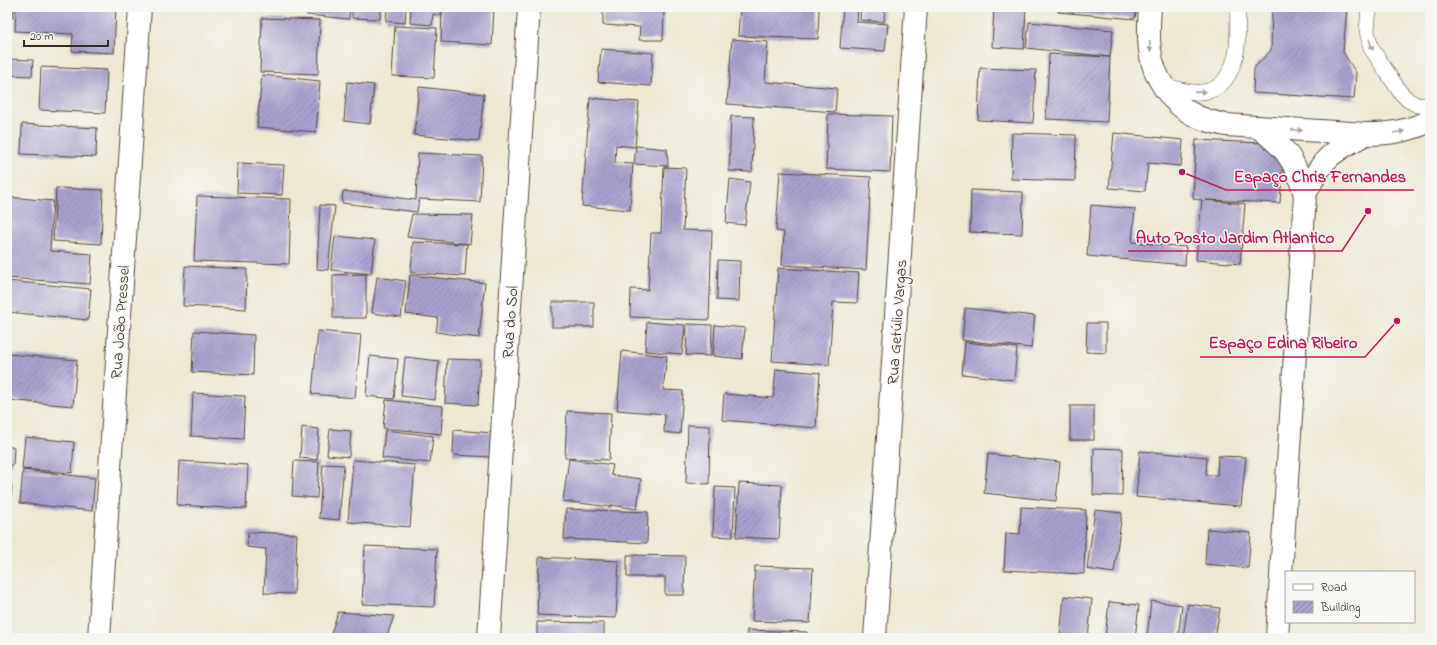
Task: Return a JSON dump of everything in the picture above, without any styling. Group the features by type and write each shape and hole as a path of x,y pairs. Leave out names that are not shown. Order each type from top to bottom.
{"street":[{"name":"Rua João Pressel","path":"99,638 140,7"},
{"name":"Rua do Sol","path":"489,638 529,7"},
{"name":"Rua Getúlio Vargas","path":"875,638 916,7"},
{"path":"1150,7 1150,52 1154,69 1171,97 1184,109 1195,116 1210,122 1226,125 1367,134 1386,134 1405,131 1430,121"},
{"path":"1258,128 1275,140 1288,154 1298,171 1305,194 1277,638"},
{"path":"1305,194 1316,173 1328,157 1343,146 1367,134"}],"lane":[{"path":"1162,84 1179,91 1194,93 1208,92 1221,86 1232,66 1236,53 1238,7"},
{"path":"1369,7 1367,31 1371,48 1380,63 1400,92 1408,100 1417,105 1430,106"}],"building":[{"path":"7,7 14,7 13,18 7,17"},
{"path":"16,7 116,7 114,53 72,51 73,34 15,31"},
{"path":"307,7 350,7 349,19 307,15"},
{"path":"352,7 381,7 380,19 352,18"},
{"path":"387,7 406,7 405,23 386,21"},
{"path":"411,7 442,7 441,15 433,14 432,25 410,23"},
{"path":"442,7 494,7 492,45 441,42"},
{"path":"603,7 649,7 649,11 664,12 663,40 639,40 640,27 603,25"},
{"path":"740,7 819,7 818,39 738,36"},
{"path":"843,7 858,7 857,22 888,24 885,51 840,48"},
{"path":"861,7 885,7 884,22 860,20"},
{"path":"994,7 1026,7 1024,49 992,47"},
{"path":"1059,7 1137,7 1135,19 1058,12"},
{"path":"1272,7 1347,7 1343,52 1356,73 1354,99 1253,93 1254,68 1271,50"},
{"path":"262,18 320,20 318,74 260,72"},
{"path":"1029,22 1113,30 1110,57 1026,48"},
{"path":"395,26 437,28 434,78 392,76"},
{"path":"732,39 768,42 765,82 837,88 835,112 727,104"},
{"path":"601,49 653,53 651,86 598,82"},
{"path":"1049,54 1110,57 1107,122 1046,119"},
{"path":"7,59 33,60 32,76 7,75"},
{"path":"41,67 107,70 105,113 39,110"},
{"path":"980,68 1036,70 1033,123 978,120"},
{"path":"262,75 320,81 316,132 257,127"},
{"path":"347,82 374,85 370,124 344,121"},
{"path":"419,87 484,94 479,141 414,135"},
{"path":"590,98 639,102 635,147 616,145 615,163 633,164 630,210 582,206"},
{"path":"828,114 892,116 890,172 826,169"},
{"path":"731,116 754,117 752,172 729,171"},
{"path":"22,124 97,128 96,157 21,154"},
{"path":"1012,133 1076,135 1075,181 1011,179"},
{"path":"1114,133 1183,140 1181,166 1148,163 1145,191 1109,188"},
{"path":"1196,140 1284,144 1280,203 1205,200 1245,204 1240,264 1196,260 1202,200 1193,199"},
{"path":"636,146 667,149 668,166 634,164"},
{"path":"418,153 482,156 480,202 419,199 417,212 342,203 343,191 416,200"},
{"path":"238,163 284,165 282,195 237,193"},
{"path":"664,167 686,168 683,230 712,231 709,320 630,317 631,289 648,290 651,233 661,233"},
{"path":"780,172 871,177 866,270 782,265 784,232 776,231"},
{"path":"730,179 750,182 745,225 726,223"},
{"path":"56,188 103,190 101,244 53,241"},
{"path":"971,190 1023,192 1022,234 970,232"},
{"path":"197,196 291,199 289,264 194,261"},
{"path":"7,197 53,201 50,251 92,254 90,284 7,278"},
{"path":"320,205 335,206 328,270 317,269"},
{"path":"1091,205 1135,209 1132,242 1186,247 1185,265 1087,256"},
{"path":"412,214 473,215 470,244 407,237"},
{"path":"335,236 375,240 371,274 331,270"},
{"path":"413,242 467,244 465,276 411,273"},
{"path":"718,260 740,261 739,301 717,300"},
{"path":"185,266 247,269 246,309 183,306"},
{"path":"778,268 859,273 857,303 833,302 829,365 772,361"},
{"path":"366,274 366,318 333,318 333,275"},
{"path":"410,275 485,283 479,338 436,332 438,318 406,314"},
{"path":"377,277 406,281 401,317 372,313"},
{"path":"7,281 91,289 88,320 7,312"},
{"path":"552,302 594,302 594,327 552,327"},
{"path":"965,308 1035,316 1031,348 962,340"},
{"path":"647,322 685,325 682,354 645,351"},
{"path":"1087,323 1106,323 1106,353 1086,352"},
{"path":"687,324 712,325 711,356 686,355"},
{"path":"715,325 745,328 742,359 713,356"},
{"path":"194,331 254,335 253,375 192,372"},
{"path":"318,331 361,335 355,398 312,394"},
{"path":"965,342 1017,348 1014,380 962,374"},
{"path":"622,351 667,356 663,390 683,391 680,434 664,432 665,414 617,410"},
{"path":"7,354 77,360 73,406 7,400"},
{"path":"370,356 398,359 394,399 366,396"},
{"path":"405,357 439,361 435,400 401,396"},
{"path":"447,359 480,360 478,405 445,403"},
{"path":"776,369 820,373 816,428 722,420 724,394 773,398"},
{"path":"193,393 245,396 243,439 191,436"},
{"path":"386,400 443,406 441,434 383,428"},
{"path":"1070,406 1094,406 1094,440 1070,440"},
{"path":"567,411 611,413 609,460 565,458"},
{"path":"688,425 710,426 709,484 686,483"},
{"path":"302,427 319,429 317,460 300,458"},
{"path":"330,429 351,431 349,457 327,455"},
{"path":"385,430 433,436 430,463 382,458"},
{"path":"454,430 494,433 492,457 453,455"},
{"path":"25,437 74,442 72,473 22,469"},
{"path":"7,446 14,447 13,465 7,465"},
{"path":"1094,448 1123,449 1122,496 1093,495"},
{"path":"1140,451 1207,457 1206,475 1217,475 1218,456 1246,457 1241,506 1136,497"},
{"path":"988,454 1060,462 1056,501 984,493"},
{"path":"569,459 613,465 611,475 641,479 637,509 563,501"},
{"path":"353,460 415,465 410,527 348,522"},
{"path":"179,461 248,465 246,509 177,505"},
{"path":"294,461 319,462 317,498 292,496"},
{"path":"323,464 344,465 339,520 319,518"},
{"path":"23,470 95,478 92,511 20,503"},
{"path":"739,483 782,485 779,539 736,537"},
{"path":"7,485 12,486 9,513 7,513"},
{"path":"715,487 735,488 733,537 713,536"},
{"path":"1021,507 1086,510 1084,574 1004,570 1006,533 1020,534"},
{"path":"566,509 648,512 647,543 564,539"},
{"path":"1095,510 1122,513 1114,573 1087,569"},
{"path":"1207,529 1251,533 1248,568 1205,564"},
{"path":"248,532 297,534 294,594 264,593 266,549 247,547"},
{"path":"365,546 437,549 434,607 362,604"},
{"path":"627,555 685,556 684,595 665,595 665,577 627,577"},
{"path":"539,557 619,561 616,618 537,615"},
{"path":"755,566 813,568 810,623 752,621"},
{"path":"1064,596 1092,599 1088,638 1060,638"},
{"path":"1151,601 1182,605 1178,638 1147,638"},
{"path":"1109,602 1139,605 1135,638 1105,638"},
{"path":"1188,604 1220,608 1215,638 1183,638"},
{"path":"338,612 394,616 386,638 333,638 331,634"},
{"path":"537,622 604,623 604,638 537,638"},
{"path":"747,630 807,632 807,638 747,638"}],"place":[{"name":"Espaço Chris Fernandes","path":"1182,172"},
{"name":"Auto Posto Jardim Atlantico","path":"1368,211"},
{"name":"Espaço Edina Ribeiro","path":"1397,321"}]}
